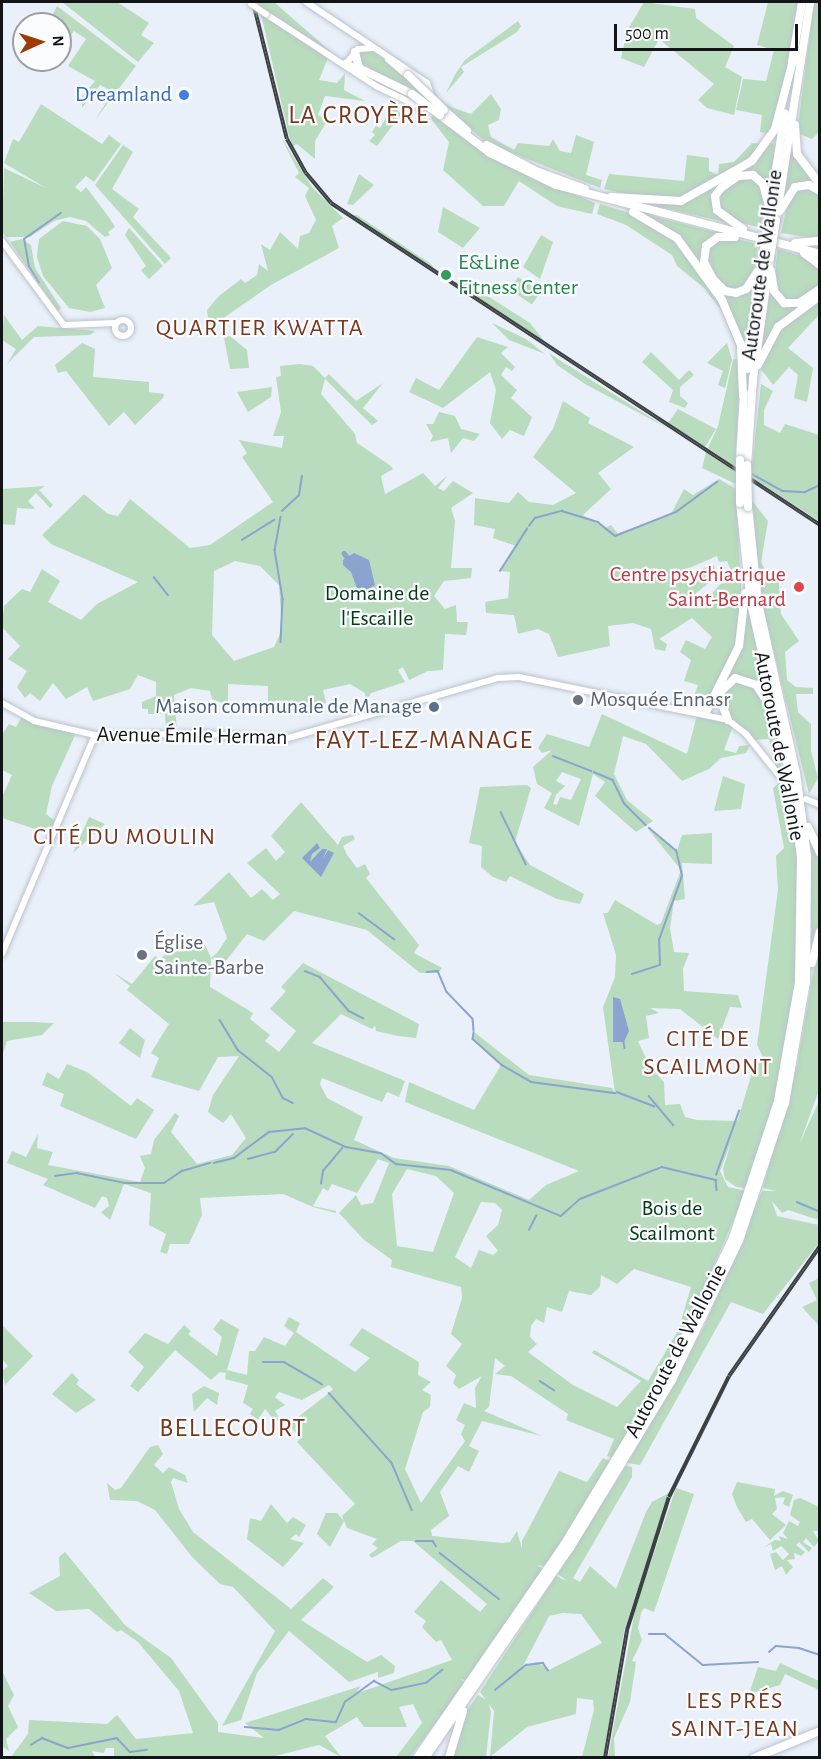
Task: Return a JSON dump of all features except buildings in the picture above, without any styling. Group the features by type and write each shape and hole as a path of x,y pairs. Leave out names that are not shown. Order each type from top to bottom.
{"highway":[{"name":"Autoroute de Wallonie","path":"758,1182 787,1062 802,943 798,829 748,575 744,505 744,372 745,353 788,144 785,131 796,90 802,2"},
{"path":"810,2 785,131 788,144 819,185"},
{"path":"355,52 357,65 397,89"},
{"path":"389,59 408,75 442,113"},
{"path":"346,64 412,94 514,161 611,199 659,224 683,244 727,310 745,353"},
{"path":"611,199 656,203 690,198 752,160 767,143 785,131"},
{"path":"744,232 725,219 716,206 718,191 738,176 750,174 761,181 772,219"},
{"path":"772,219 795,187 809,185 819,191"},
{"path":"611,199 744,232 819,254"},
{"path":"744,232 718,237 706,246 704,262 713,279 725,291 741,292 765,259"},
{"path":"796,246 819,241"},
{"path":"796,246 819,249"},
{"path":"796,246 819,265"},
{"name":"Autoroute de Wallonie","path":"744,462 756,365 765,259"},
{"path":"765,259 773,287 784,303 799,303 819,289"},
{"path":"756,365 778,327 819,296"},
{"name":"Autoroute de Wallonie","path":"424,1758 466,1701 672,1380 751,1201 789,1084 803,1003 809,911 804,801 748,575"},
{"path":"707,714 743,635 748,575"},
{"path":"707,714 718,694 731,680 746,679 761,690 776,713"},
{"path":"718,694 728,720"},
{"path":"691,711 711,702"},
{"path":"804,801 819,853"},
{"path":"803,1003 819,932"},
{"name":"Autoroute de Wallonie","path":"417,1758 553,1568"},
{"path":"449,1758 466,1701"},
{"path":"754,1758 819,1731"},
{"path":"770,1758 819,1737"}],"main road":[{"path":"248,3 346,64 376,86 418,106 433,101 427,83 306,2"},
{"path":"346,64 362,47 373,48"},
{"path":"2,237 11,253"},
{"path":"2,242 64,325 111,326 135,334 132,325 119,320 111,326"},
{"name":"Avenue Émile Herman","path":"2,703 60,728 95,735 293,738 498,678 559,684 728,720"},
{"path":"728,720 786,784"},
{"path":"60,728 87,736 90,746"},
{"path":"2,954 95,735"},
{"path":"804,801 819,805"}],"green space":[{"path":"62,2 117,2 149,23 141,35 154,43 138,62"},
{"path":"258,2 274,2 331,52 259,6"},
{"path":"644,2 695,9 696,18 734,46 725,67 742,77 734,115 707,108 698,100 714,84 659,39 644,67 621,58 627,31"},
{"path":"768,2 798,2 784,88 770,134 760,132 762,115 736,110 743,79 766,81 774,50 757,45"},
{"path":"814,2 819,2 819,132 812,139 797,133"},
{"path":"57,6 65,12 54,12"},
{"path":"261,14 328,58 319,80 337,83 345,73 344,90 365,101 325,96 318,115 327,121 315,141 315,159 297,144 293,146 289,136"},
{"path":"72,17 136,66 95,120 113,92 100,85 82,108 82,96 95,81 72,68 72,60 86,39 74,31 72,34"},
{"path":"518,21 521,26 517,32 461,67 464,72 446,93 465,60"},
{"path":"370,50 403,72 432,101 429,104 361,67 358,51"},
{"path":"491,94 501,109 499,120 488,125 491,137 514,150 518,143 549,146 553,139 560,151 571,153 576,135 594,142 586,175 602,180 600,188 487,143 440,103 471,114"},
{"path":"41,104 102,144 109,135 121,144 94,182 86,176 75,187 81,192 86,187 108,216 115,227 108,232 110,235 105,237 86,221 70,217 54,221 30,237 6,237 2,232 4,168 46,188 4,163 13,139 19,142"},
{"path":"393,106 401,114 377,146 369,141 375,135 372,132 376,126 380,128"},
{"path":"433,113 500,163 595,203 592,214 557,206 519,181 504,206 483,206 443,170 449,142 431,119"},
{"path":"280,135 312,187 343,218 332,226 339,248 271,285 209,328 207,310 219,296 241,279 245,283 257,275 259,264 268,271 261,244 270,250 280,232 298,249 300,236 309,233 316,220 305,196 309,188 295,177 299,173"},
{"path":"752,143 764,144 725,176 677,199 648,199 604,189 609,174 684,181 687,155 709,158 709,171 718,175 719,164 734,162"},
{"path":"770,143 777,144 768,190 748,172 714,197 725,222 639,202 669,204 703,194"},
{"path":"123,145 133,152 112,189 139,209 133,217 171,258 165,264 95,185"},
{"path":"791,145 816,186 788,191 785,196"},
{"path":"359,174 374,185 353,205 347,204"},
{"path":"737,178 756,178 765,198 761,228 734,221 719,210 718,195"},
{"path":"802,186 819,193 819,239 781,233 789,197"},
{"path":"600,204 633,214 672,236 720,301 738,347 737,350 722,311 704,288 677,266 672,255 626,225 597,214"},
{"path":"443,207 480,228 463,248 438,232"},
{"path":"637,212 722,234 701,254 726,294 755,281 746,349 676,236"},
{"path":"357,215 431,264 436,271 351,216"},
{"path":"63,221 87,226 100,239 112,268 96,285 105,308 90,312 69,308 43,276 37,257 39,239"},
{"path":"129,228 163,266 149,279 141,270 146,266 125,235"},
{"path":"541,235 553,242 540,279 523,267"},
{"path":"732,238 758,244 753,276 736,292 719,285 705,256 712,242"},
{"path":"22,239 31,245 35,268 61,308 58,311 10,242"},
{"path":"778,249 802,256 819,269 819,285 800,301 790,302 779,296 774,278"},
{"path":"518,277 540,292 532,305 510,289"},
{"path":"464,281 530,323 545,342 452,283"},
{"path":"771,286 787,305 817,294 772,331 759,358"},
{"path":"819,298 819,315 788,348 813,368 807,402 794,398 798,375 789,367 773,385 761,369 775,334"},
{"path":"4,315 22,340 38,326 95,331 90,335 34,337 7,364 16,349 2,340"},
{"path":"492,323 526,339 545,354 509,340"},
{"path":"230,336 247,350 249,368 230,369 224,338"},
{"path":"477,337 508,347 501,353 515,367 512,371 506,367 501,375 517,390 511,398 532,417 524,436 510,430 502,439 490,423 496,390 490,372 443,408 409,392 416,378 439,390"},
{"path":"82,343 95,349 93,377 149,382 149,392 164,394 163,398 135,425 124,412 109,426 66,371 58,373 55,365"},
{"path":"727,343 732,360 725,388 718,385 723,371 707,363"},
{"path":"651,352 679,380 689,370 694,375 680,387 680,396 688,403 685,408 669,402 673,390 642,362"},
{"path":"549,353 669,429 585,384 557,365"},
{"path":"738,358 740,379 735,467 708,448 718,426 733,360"},
{"name":"Domaine de l'Escaille","path":"300,364 313,366 325,378 329,374 356,401 383,383 363,408 378,421 372,425 325,379 321,394 355,434 357,443 393,469 381,476 385,494 423,473 435,486 447,476 438,488 444,491 453,481 473,493 451,508 455,521 451,568 472,568 471,578 444,581 434,596 445,609 456,605 457,622 468,622 466,635 445,634 443,670 428,671 409,680 403,667 398,670 405,682 371,693 366,704 365,693 350,684 323,690 326,703 297,708 295,701 289,705 289,712 268,713 268,686 228,684 228,705 212,699 210,691 191,688 174,695 177,731 166,732 165,714 148,714 148,709 142,709 142,702 156,696 156,682 138,675 130,689 93,701 87,687 66,699 53,683 40,701 30,693 25,698 17,687 27,671 8,659 20,646 2,627 4,606 22,589 30,592 42,569 60,581 48,602 81,620 97,604 138,582 51,544 42,535 84,494 108,514 118,516 130,499 190,548 210,545 273,502 242,457 247,453 239,440 282,448 284,436 273,436 281,412 276,377 281,376 280,366","holes":["235,561 260,566 279,585 282,630 274,647 234,661 212,635 214,571"]},
{"path":"761,384 773,391 764,410 764,425 780,433 785,424 819,435 819,521 751,477"},
{"path":"272,387 271,397 248,412 237,392"},
{"path":"563,401 590,418 588,423 634,447 598,473 611,489 583,515 605,528 611,525 618,534 672,512 684,489 693,495 719,479 736,489 740,567 732,573 727,561 719,562 717,556 680,572 684,577 713,564 716,571 711,581 695,594 702,605 724,580 741,577 741,634 707,702 690,707 698,685 684,681 691,660 680,652 686,640 705,649 712,637 692,618 659,639 667,644 665,651 655,649 651,629 633,623 608,626 610,646 558,657 549,634 538,629 518,634 514,615 486,613 485,602 508,598 510,572 500,571 516,546 493,538 495,529 474,525 475,498 509,503 518,492 529,502 553,505 576,493 533,457 553,429"},
{"path":"678,409 716,429 705,447 668,423"},
{"path":"439,412 455,416 461,429 480,434 474,441 463,438 451,453 448,438 430,442 433,436 426,424 433,424"},
{"path":"706,452 736,472 736,484 702,468"},
{"path":"45,486 39,490 53,505 50,508 36,493 28,501 35,509 17,508 15,525 2,524 2,489"},
{"path":"752,501 768,521 761,562 766,572 778,572 781,614 799,641 785,652 787,680 796,687 813,688 813,694 796,694 798,712 811,724 811,751 818,778 809,794 762,604"},
{"path":"748,605 768,697 755,681 743,676 721,686 743,641"},
{"path":"735,681 753,684 769,709 784,778 775,766 769,739 754,740 731,717 721,695"},
{"path":"602,714 687,754 697,715 733,726 724,750 736,753 739,746 750,745 746,753 721,758 709,769 682,781 646,744 623,736 614,774 627,800 653,821 636,832 595,796 605,782 593,774 579,826 544,808 552,793 537,784 533,767 552,750 542,753 538,748 547,734 589,747","holes":["562,772 581,779 571,800 560,797 557,805 553,804 556,795 565,786 556,781"]},
{"path":"23,715 76,733 52,786 46,814 55,821 50,834 2,818 2,797 12,775 2,770 2,734 9,724 16,727"},
{"path":"723,776 745,784 741,809 714,811"},
{"path":"780,782 786,786 797,858 796,981 776,1097 748,1188 736,1187 725,1179 723,1169 754,1066 763,1057 757,1045 778,890 776,856 784,848 773,788"},
{"path":"527,785 531,788 515,842 530,865 584,894 580,904 557,899 510,876 506,882 493,877 481,867 482,846 469,843 480,787"},
{"path":"301,802 338,845 342,837 353,835 355,839 343,846 347,855 357,868 365,864 370,874 366,878 419,945 414,953 442,968 438,973 420,973 367,930 294,911 264,941 247,934 221,967 211,958 227,938 214,902 193,906 229,872 251,898 262,889 273,900 280,894 247,863 266,848 276,861 285,852 271,836"},
{"path":"89,817 105,824 73,853"},
{"name":"Bois de Scailmont","path":"648,829 677,851 682,835 712,833 712,864 682,863 685,899 674,901 670,928 674,952 689,953 683,969 684,991 738,995 742,1008 730,1007 718,1039 680,1009 650,1008 659,1013 646,1016 649,1038 638,1041 650,1067 664,1082 665,1105 680,1104 685,1117 697,1120 739,1121 720,1171 728,1187 746,1191 684,1334 614,1458 607,1456 614,1439 566,1420 568,1414 511,1376 495,1374 505,1366 495,1358 489,1407 484,1411 542,1436 482,1421 469,1446 479,1451 469,1472 458,1466 440,1492 449,1516 431,1530 432,1536 502,1543 510,1542 517,1531 522,1549 522,1541 559,1471 587,1482 603,1458 612,1462 561,1544 545,1566 537,1565 543,1569 467,1681 461,1679 465,1684 410,1757 396,1757 422,1723 413,1704 399,1707 407,1727 364,1727 357,1717 325,1736 341,1757 319,1745 267,1758 114,1757 114,1748 106,1748 104,1753 92,1751 95,1757 11,1757 28,1734 29,1720 107,1724 117,1715 136,1739 193,1733 179,1691 138,1642 121,1630 117,1632 89,1609 56,1611 29,1593 60,1576 59,1557 65,1552 125,1625 171,1658 218,1723 218,1732 264,1738 245,1723 361,1686 355,1694 452,1660 441,1640 436,1642 422,1627 426,1621 414,1612 441,1580 480,1612 487,1604 413,1541 401,1541 372,1558 369,1555 378,1548 372,1544 377,1539 347,1528 342,1516 355,1504 297,1442 300,1439 289,1424 329,1393 333,1389 329,1385 302,1400 279,1392 275,1397 285,1405 275,1411 280,1419 275,1421 265,1409 258,1420 250,1414 253,1409 243,1403 248,1385 225,1379 226,1373 220,1372 211,1380 175,1350 138,1392 130,1386 144,1367 128,1352 145,1333 168,1344 184,1325 191,1331 188,1334 217,1356 222,1337 213,1329 221,1319 239,1329 227,1370 247,1375 249,1351 255,1351 264,1337 285,1346 294,1333 284,1326 289,1317 300,1323 296,1332 355,1372 370,1358 349,1345 362,1328 419,1362 418,1375 431,1382 422,1390 431,1395 430,1407 423,1412 405,1469 421,1503 465,1441 461,1434 465,1425 456,1420 464,1403 476,1408 475,1388 482,1376 459,1389 453,1383 456,1375 446,1366 462,1344 451,1334 462,1298 461,1287 391,1267 392,1260 364,1240 339,1213 356,1195 361,1205 373,1203 389,1163 378,1159 357,1193 332,1184 328,1191 323,1188 313,1206 336,1211 336,1213 313,1207 283,1194 200,1198 202,1215 189,1244 170,1244 167,1254 160,1252 166,1234 149,1225 151,1193 124,1184 110,1220 101,1212 109,1206 107,1198 102,1196 95,1208 43,1185 48,1179 7,1163 12,1151 26,1157 38,1134 37,1148 53,1152 48,1165 140,1182 145,1168 140,1156 151,1154 154,1140 175,1113 179,1116 171,1132 197,1164 232,1155 246,1138 231,1114 223,1123 208,1112 213,1095 239,1056 218,1057 199,1091 151,1077 159,1058 151,1053 169,1024 127,990 130,986 114,973 132,984 155,956 160,960 175,943 182,951 205,945 211,958 210,987 253,1013 250,1019 270,1035 265,1041 279,1052 296,1031 270,1009 286,991 281,987 303,963 419,1024 416,1038 398,1036 376,1031 375,1026 372,1029 341,1014 312,1043 405,1081 399,1097 387,1092 382,1102 322,1078 320,1084 327,1098 363,1117 354,1140 394,1158 449,1166 529,1200 546,1185 579,1171 405,1102 409,1082 474,1110 501,1065 473,1039 474,1032 529,1075 612,1088 615,1093 603,1007 615,977 616,955 603,913 608,913 615,900 657,925 661,923 681,870","holes":["407,1169 436,1176 454,1193 433,1252 397,1246 392,1194","481,1202 495,1203 502,1210 498,1225 486,1236 498,1251 493,1255 479,1250 471,1268 455,1257","634,1269 691,1287 678,1331 648,1381 594,1350 592,1353 641,1381 617,1407 573,1385 528,1352 537,1344 530,1337 531,1326 536,1319 544,1323 547,1307 562,1312 569,1291 591,1295 600,1287 601,1275 617,1284"]},
{"path":"808,832 820,854 819,929 812,955"},
{"path":"819,939 819,1090 799,1145 819,1101 819,1220 788,1210 782,1213 772,1201 777,1216 819,1225 819,1243 763,1314 731,1302 640,1465 628,1463 705,1325 762,1191 776,1191 763,1188 797,1066"},
{"path":"2,1022 54,1023 42,1035 7,1041 2,1057"},
{"path":"130,1028 145,1040 140,1058 119,1043"},
{"path":"67,1064 87,1072 131,1106 137,1098 154,1110 136,1139 60,1106 64,1094 42,1085 47,1072 59,1079"},
{"path":"819,1278 819,1326 802,1307 817,1300 809,1283"},
{"path":"2,1325 33,1356 5,1385 2,1371 8,1366 2,1359"},
{"path":"72,1373 79,1380 76,1384 96,1400 76,1413 52,1394"},
{"path":"204,1386 219,1393 217,1405 207,1398 194,1412 192,1394"},
{"path":"158,1445 163,1454 154,1465 163,1473 169,1467 185,1475 188,1483 173,1478 171,1482 179,1509 193,1532 291,1609 323,1578 334,1587 301,1620 367,1662 381,1655 395,1666 394,1673 378,1678 378,1672 349,1682 289,1631 257,1673 241,1720 222,1726 275,1631 233,1587 220,1584 193,1558 155,1510 137,1501 110,1500 107,1483 115,1490 121,1488 150,1447"},
{"path":"626,1466 632,1467 632,1477 573,1578 580,1582 590,1566 616,1589 646,1512 652,1502 669,1493 624,1631 604,1757 582,1757 594,1710 593,1700 577,1698 576,1714 527,1727 490,1757 494,1711 480,1692 556,1576 567,1581 558,1574","holes":["563,1613 581,1614 602,1643 549,1670 537,1662 522,1668 549,1616"]},
{"path":"737,1482 775,1489 774,1496 783,1491 793,1495 789,1507 783,1504 785,1497 775,1498 777,1509 772,1514 786,1525 770,1540 752,1519 746,1522 737,1507 732,1494"},
{"path":"676,1488 694,1494 654,1612 644,1608 641,1613 638,1628 642,1640 632,1661 636,1662 630,1702 614,1738 615,1757 608,1757 636,1605"},
{"path":"800,1498 819,1507 819,1531 813,1531 819,1541 814,1547 806,1538 803,1542 812,1548 809,1552 799,1542 796,1545 805,1552 801,1556 794,1553 795,1559 787,1560 793,1567 786,1575 782,1566 775,1570 770,1554 776,1552 783,1560 789,1554 781,1546 773,1551 771,1544 763,1548 775,1540 781,1541 779,1536 788,1539 783,1533 789,1521 798,1526 800,1522 790,1515 794,1500"},
{"path":"271,1504 287,1523 293,1517 306,1525 299,1537 296,1534 290,1539 304,1543 283,1567 247,1539 250,1518 261,1521"},
{"path":"326,1513 337,1513 344,1521 330,1547 317,1534"},
{"path":"780,1663 819,1681 819,1690 785,1674 780,1685 749,1694 758,1667 776,1671"},
{"path":"2,1671 14,1695 8,1706 18,1727 6,1739 9,1751 2,1746"},
{"path":"478,1695 488,1701 491,1712 486,1757 451,1758 463,1716"}],"water":[{"path":"354,553 369,560 375,585 366,591 358,591 351,572 343,565 343,560"},
{"path":"317,843 320,848 312,854 310,862 322,849 327,849 323,859 328,850 334,853 321,877 302,858"},
{"path":"613,997 620,999 629,1031 624,1042 613,1042"}],"waterway":[{"path":"39,283 29,267 24,239 61,213"},
{"path":"752,474 783,491 805,492 820,485"},
{"path":"282,511 299,495 302,476"},
{"path":"529,526 535,518 562,511 598,522 615,536 676,512 717,482"},
{"path":"281,517 275,550 283,599 281,642"},
{"path":"242,540 274,520"},
{"path":"500,571 527,529"},
{"path":"344,553 347,557"},
{"path":"154,577 168,595"},
{"path":"553,756 591,771"},
{"path":"594,772 613,780 624,803 646,825"},
{"path":"501,812 526,864"},
{"path":"632,974 660,965 659,940 682,876 676,851 649,828"},
{"path":"359,913 394,939"},
{"path":"305,971 320,977 349,1011 363,1018"},
{"path":"427,972 438,971 447,992 473,1019 474,1031"},
{"path":"220,1020 238,1050 272,1077 283,1098 293,1103"},
{"path":"474,1033 473,1039 502,1065 531,1082 615,1093"},
{"path":"624,1042 625,1048"},
{"path":"617,1092 654,1106"},
{"path":"649,1096 673,1125"},
{"path":"716,1175 739,1111"},
{"path":"214,1163 234,1158 269,1132 305,1128 346,1147 379,1153"},
{"path":"248,1159 275,1152 293,1134"},
{"path":"321,1184 323,1171 342,1148"},
{"path":"381,1153 396,1164 451,1170 561,1216 580,1199 662,1167 716,1180 717,1190"},
{"path":"55,1176 77,1173 125,1183 164,1183 182,1171 210,1163"},
{"path":"797,1202 820,1212"},
{"path":"529,1230 536,1216"},
{"path":"263,1362 284,1362 322,1384"},
{"path":"540,1381 554,1390"},
{"path":"329,1393 392,1463 412,1510"},
{"path":"416,1541 433,1541 436,1546"},
{"path":"440,1553 499,1599"},
{"path":"649,1634 665,1634 703,1665 758,1662"},
{"path":"769,1652 776,1646 799,1648 820,1655"},
{"path":"495,1690 526,1665 543,1663 548,1670"},
{"path":"245,1727 279,1730 306,1719 336,1722 345,1702 374,1681 392,1690 426,1683 442,1670"},
{"path":"31,1745 42,1738 68,1748 117,1738 130,1752 147,1750"}],"railway":[{"path":"253,2 287,139 306,173 331,203 820,525"},
{"path":"605,1758 627,1630 669,1497 729,1376 820,1246"}],"place":[{"name":"Dreamland","path":"184,95"},
{"name":"E&Line Fitness Center","path":"446,275"},
{"name":"Centre psychiatrique Saint-Bernard","path":"799,587"},
{"name":"Mosquée Ennasr","path":"578,700"},
{"name":"Maison communale de Manage","path":"434,707"},
{"name":"Église Sainte-Barbe","path":"142,955"}],"district":[{"name":"LA CROYÈRE","path":"359,116"},
{"name":"QUARTIER KWATTA","path":"260,329"},
{"name":"FAYT-LEZ-MANAGE","path":"424,741"},
{"name":"CITÉ DU MOULIN","path":"125,838"},
{"name":"CITÉ DE SCAILMONT","path":"708,1054"},
{"name":"BELLECOURT","path":"233,1429"},
{"name":"LES PRÉS SAINT-JEAN","path":"735,1716"}]}
